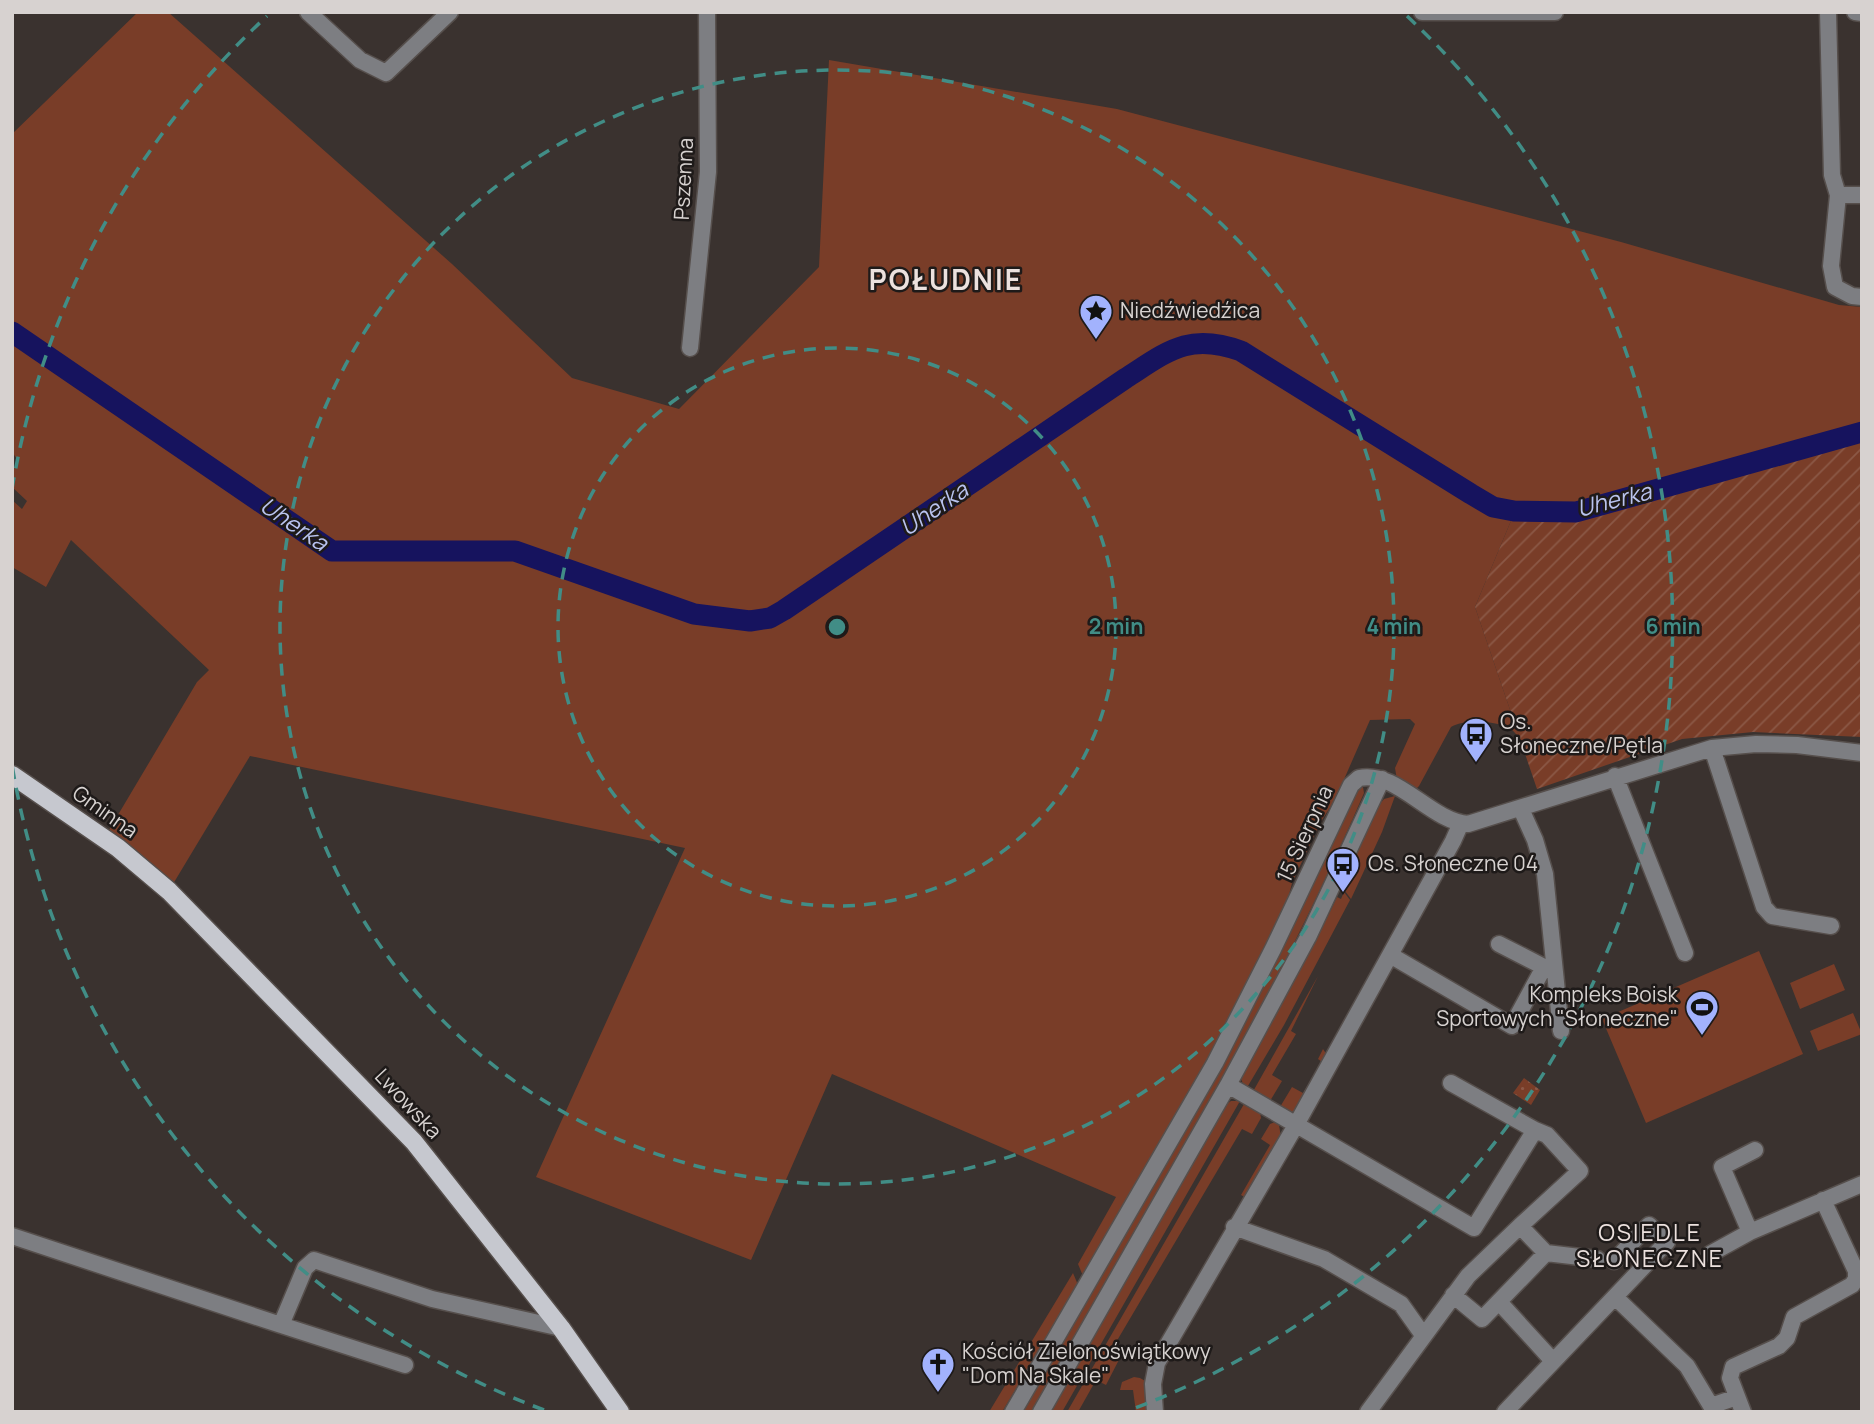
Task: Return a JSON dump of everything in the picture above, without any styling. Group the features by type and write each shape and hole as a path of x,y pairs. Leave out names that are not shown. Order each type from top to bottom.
{"main road":[{"name":"Gminna","path":"12,775 118,848 169,891"},
{"name":"Lwowska","path":"169,891 414,1142 561,1328 620,1410"}],"street":[{"path":"309,12 360,60 386,73 450,12"},
{"name":"Pszenna","path":"690,348 708,172 707,12"},
{"path":"1422,12 1555,12"},
{"path":"1828,12 1832,175 1838,195 1831,266 1835,287 1862,298"},
{"path":"1854,12 1862,13"},
{"path":"1838,195 1862,195"},
{"path":"1041,1412 1228,1085 1308,937 1382,779 1447,818 1461,823 1475,822 1615,776 1712,748 1797,744 1862,752"},
{"path":"1712,748 1764,907 1772,916 1831,926"},
{"path":"1615,776 1685,953"},
{"name":"15 Sierpnia","path":"1013,1412 1220,1053 1268,960 1351,785 1359,778 1382,779"},
{"path":"1521,808 1535,840 1545,874 1548,966 1561,1031"},
{"path":"1155,1412 1153,1384 1157,1363 1296,1125 1331,1048 1390,955 1416,894 1461,823"},
{"path":"1499,944 1548,966"},
{"path":"1390,955 1512,1026 1548,966"},
{"path":"1370,1411 1468,1276 1580,1171 1547,1135 1451,1083"},
{"path":"1228,1085 1500,1245"},
{"path":"1474,1228 1535,1130"},
{"path":"1751,1232 1722,1167 1755,1150"},
{"path":"1710,1254 1751,1232 1862,1184"},
{"path":"1615,1297 1687,1366 1711,1406 1740,1404 1730,1378 1735,1365 1779,1346 1787,1338 1794,1317 1852,1285 1856,1279 1856,1271 1824,1200"},
{"path":"1505,1412 1667,1242 1649,1225 1614,1261"},
{"path":"1521,1226 1546,1253 1597,1259"},
{"path":"1234,1227 1335,1265 1401,1304 1423,1335"},
{"path":"12,1236 405,1364"},
{"path":"1453,1295 1482,1319 1546,1253"},
{"path":"281,1325 305,1268 314,1260 442,1301 561,1328"},
{"path":"1500,1303 1553,1361"}],"shaded area":[{"path":"138,12 168,12 452,264 572,378 679,409 819,267 829,60 1117,109 1621,242 1839,305 1862,307 1862,442 1577,520 1545,521 1513,516 1475,607 1520,739 1510,728 1495,723 1456,724 1451,727 1414,791 1397,780 1395,768 1415,724 1410,719 1370,720 1335,800 1320,823 1292,883 1285,911 1210,1060 1083,1276 1078,1264 1116,1197 832,1074 751,1260 536,1177 685,848 250,756 173,884 109,830 197,682 209,670 71,540 46,587 12,567 12,500 22,509 27,501 12,487 17,459 12,452 12,134","holes":["1333,407 1499,508 1471,494"]},
{"path":"1862,442 1862,737 1753,732 1682,739 1537,789 1475,607 1513,516 1545,521 1577,520"},
{"path":"1363,787 1364,793 1290,952 1208,1107 1034,1412 1018,1412 1350,798"},
{"path":"1395,796 1382,832 1351,899 1343,885 1378,806 1384,799"},
{"path":"1344,892 1350,900 1284,1025 1245,1091 1241,1078 1337,897 1341,899"},
{"name":"Kompleks Boisk Sportowych \"Słoneczne\"","path":"1759,951 1803,1054 1646,1123 1602,1019"},
{"path":"1834,964 1845,990 1800,1009 1790,983"},
{"path":"1318,976 1291,1031 1296,1034 1272,1075 1282,1081 1270,1101 1251,1095"},
{"path":"1853,1013 1862,1034 1818,1051 1810,1031"},
{"path":"1323,1049 1327,1055 1294,1112 1290,1114 1280,1107 1292,1087 1303,1093 1322,1062 1318,1059"},
{"path":"1524,1078 1540,1090 1531,1105 1513,1093"},
{"path":"1231,1101 1240,1101 1062,1412 1047,1412 1222,1107"},
{"path":"1244,1104 1260,1112 1261,1118 1252,1134 1242,1129 1115,1344 1124,1350 1106,1385 1096,1380 1078,1412 1067,1412"},
{"path":"1275,1122 1279,1125 1281,1137 1248,1199 1241,1195 1270,1145 1261,1139 1270,1124"},
{"path":"1073,1273 1078,1285 1002,1412 989,1412"},
{"path":"1134,1377 1147,1382 1150,1412 1136,1412 1133,1390 1120,1390 1122,1382"}],"waterway":[{"name":"Uherka","path":"12,332 332,551 515,551 694,614 750,621 770,618 784,610 1141,368 1167,353 1193,344 1207,343 1241,351 1493,507 1514,511 1576,512 1862,432"}],"place":[{"name":"Niedźwiedźica","path":"1096,341"},
{"name":"Os. Słoneczne/Pętla","path":"1476,764"},
{"name":"Os. Słoneczne 04","path":"1343,894"},
{"name":"Kompleks Boisk Sportowych \"Słoneczne\"","path":"1702,1037"},
{"name":"Kościół Zielonoświątkowy \"Dom Na Skale\"","path":"938,1394"}],"district":[{"name":"POŁUDNIE","path":"946,280"},
{"name":"OSIEDLE SŁONECZNE","path":"1650,1246"}]}
